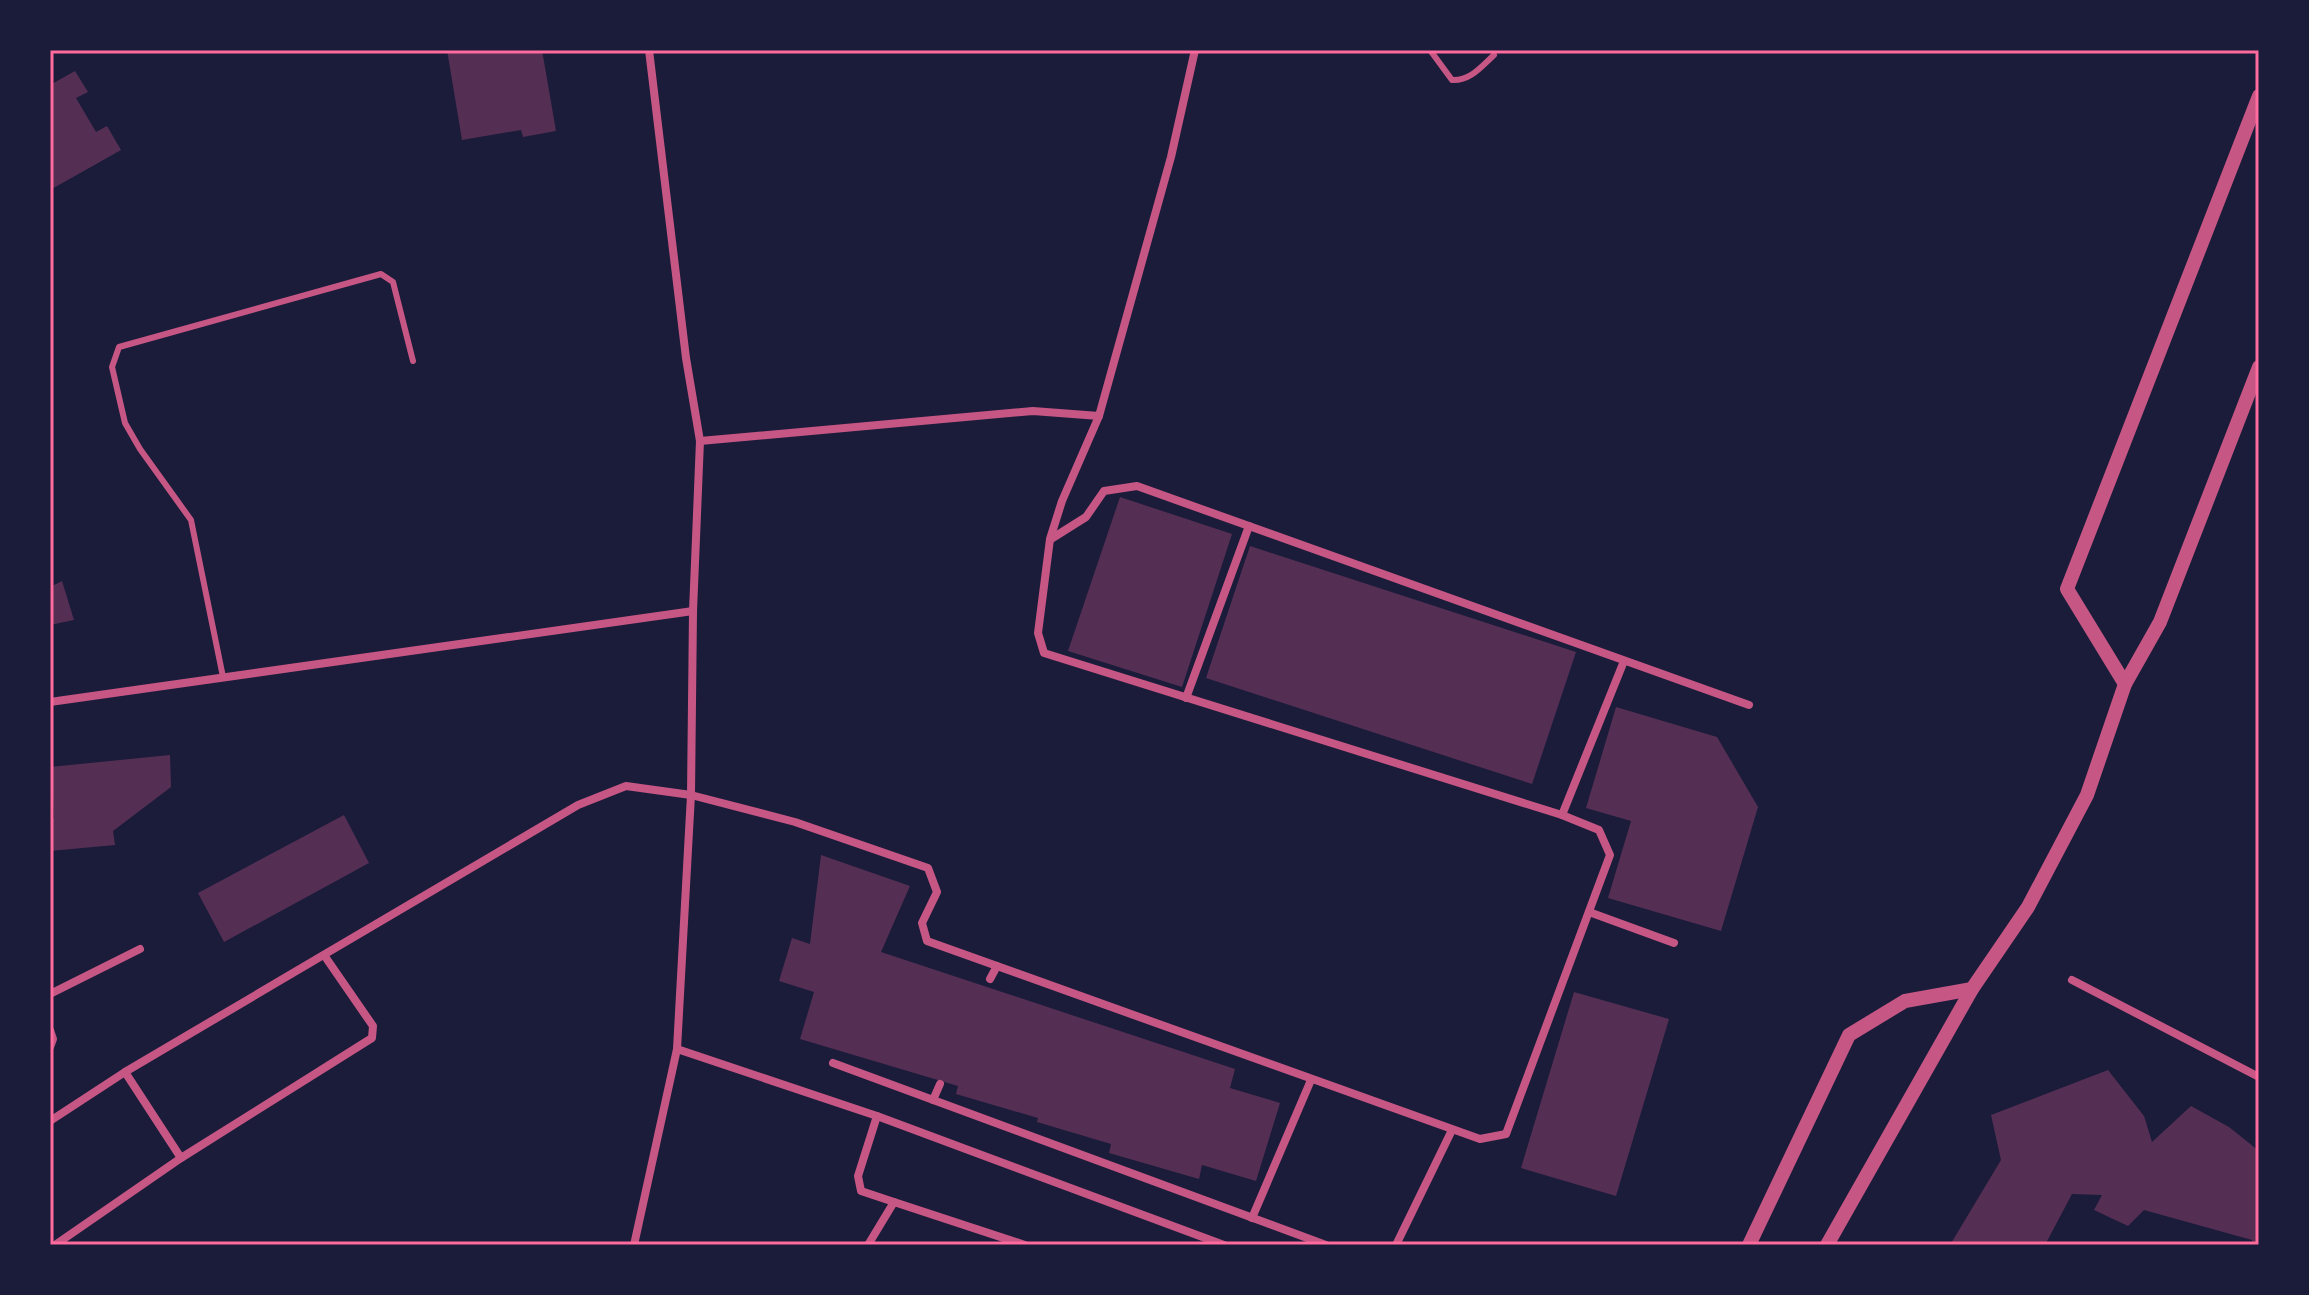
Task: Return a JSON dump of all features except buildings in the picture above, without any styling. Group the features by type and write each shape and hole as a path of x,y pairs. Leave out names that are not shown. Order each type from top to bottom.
{"street":[{"path":"634,1245 677,1049 691,795 693,611 700,441 686,358 649,50"},
{"path":"50,1121 125,1072 578,805 626,786 691,795 795,822 928,868 937,892 922,923 927,941 1452,1130 1480,1139 1506,1134 1610,855 1599,830 1562,815 1044,653 1038,633 1050,539 1062,501 1099,416 1171,157 1195,50"},
{"path":"2125,684 2067,589 2259,96"},
{"path":"1827,1245 1972,989 2028,907 2087,795 2125,684 2160,622 2259,367"},
{"path":"700,441 1033,411 1099,416"},
{"path":"1050,539 1086,517 1104,491 1137,486 1749,705"},
{"path":"1186,698 1249,526"},
{"path":"50,702 693,611"},
{"path":"1562,815 1624,661"},
{"path":"1589,912 1674,943"},
{"path":"50,994 140,949"},
{"path":"55,1245 181,1158 372,1038 373,1026 324,955"},
{"path":"990,979 997,966"},
{"path":"2072,980 2259,1077"},
{"path":"1749,1245 1849,1035 1905,1001 1972,989"},
{"path":"1127,1026 1132,1015"},
{"path":"50,1030 53,1039 50,1047"},
{"path":"677,1049 877,1116 1224,1245"},
{"path":"833,1063 1326,1245"},
{"path":"125,1072 181,1158"},
{"path":"1252,1218 1311,1080"},
{"path":"933,1100 940,1084"},
{"path":"877,1116 858,1176 861,1191 1025,1245"},
{"path":"1396,1245 1452,1130"},
{"path":"1074,1151 1079,1140"},
{"path":"868,1245 894,1202"}],"lane":[{"path":"1430,50 1452,80 1462,81 1494,55"},
{"path":"223,677 191,520 125,423 112,367 119,347 381,274 393,282 413,361"}]}
